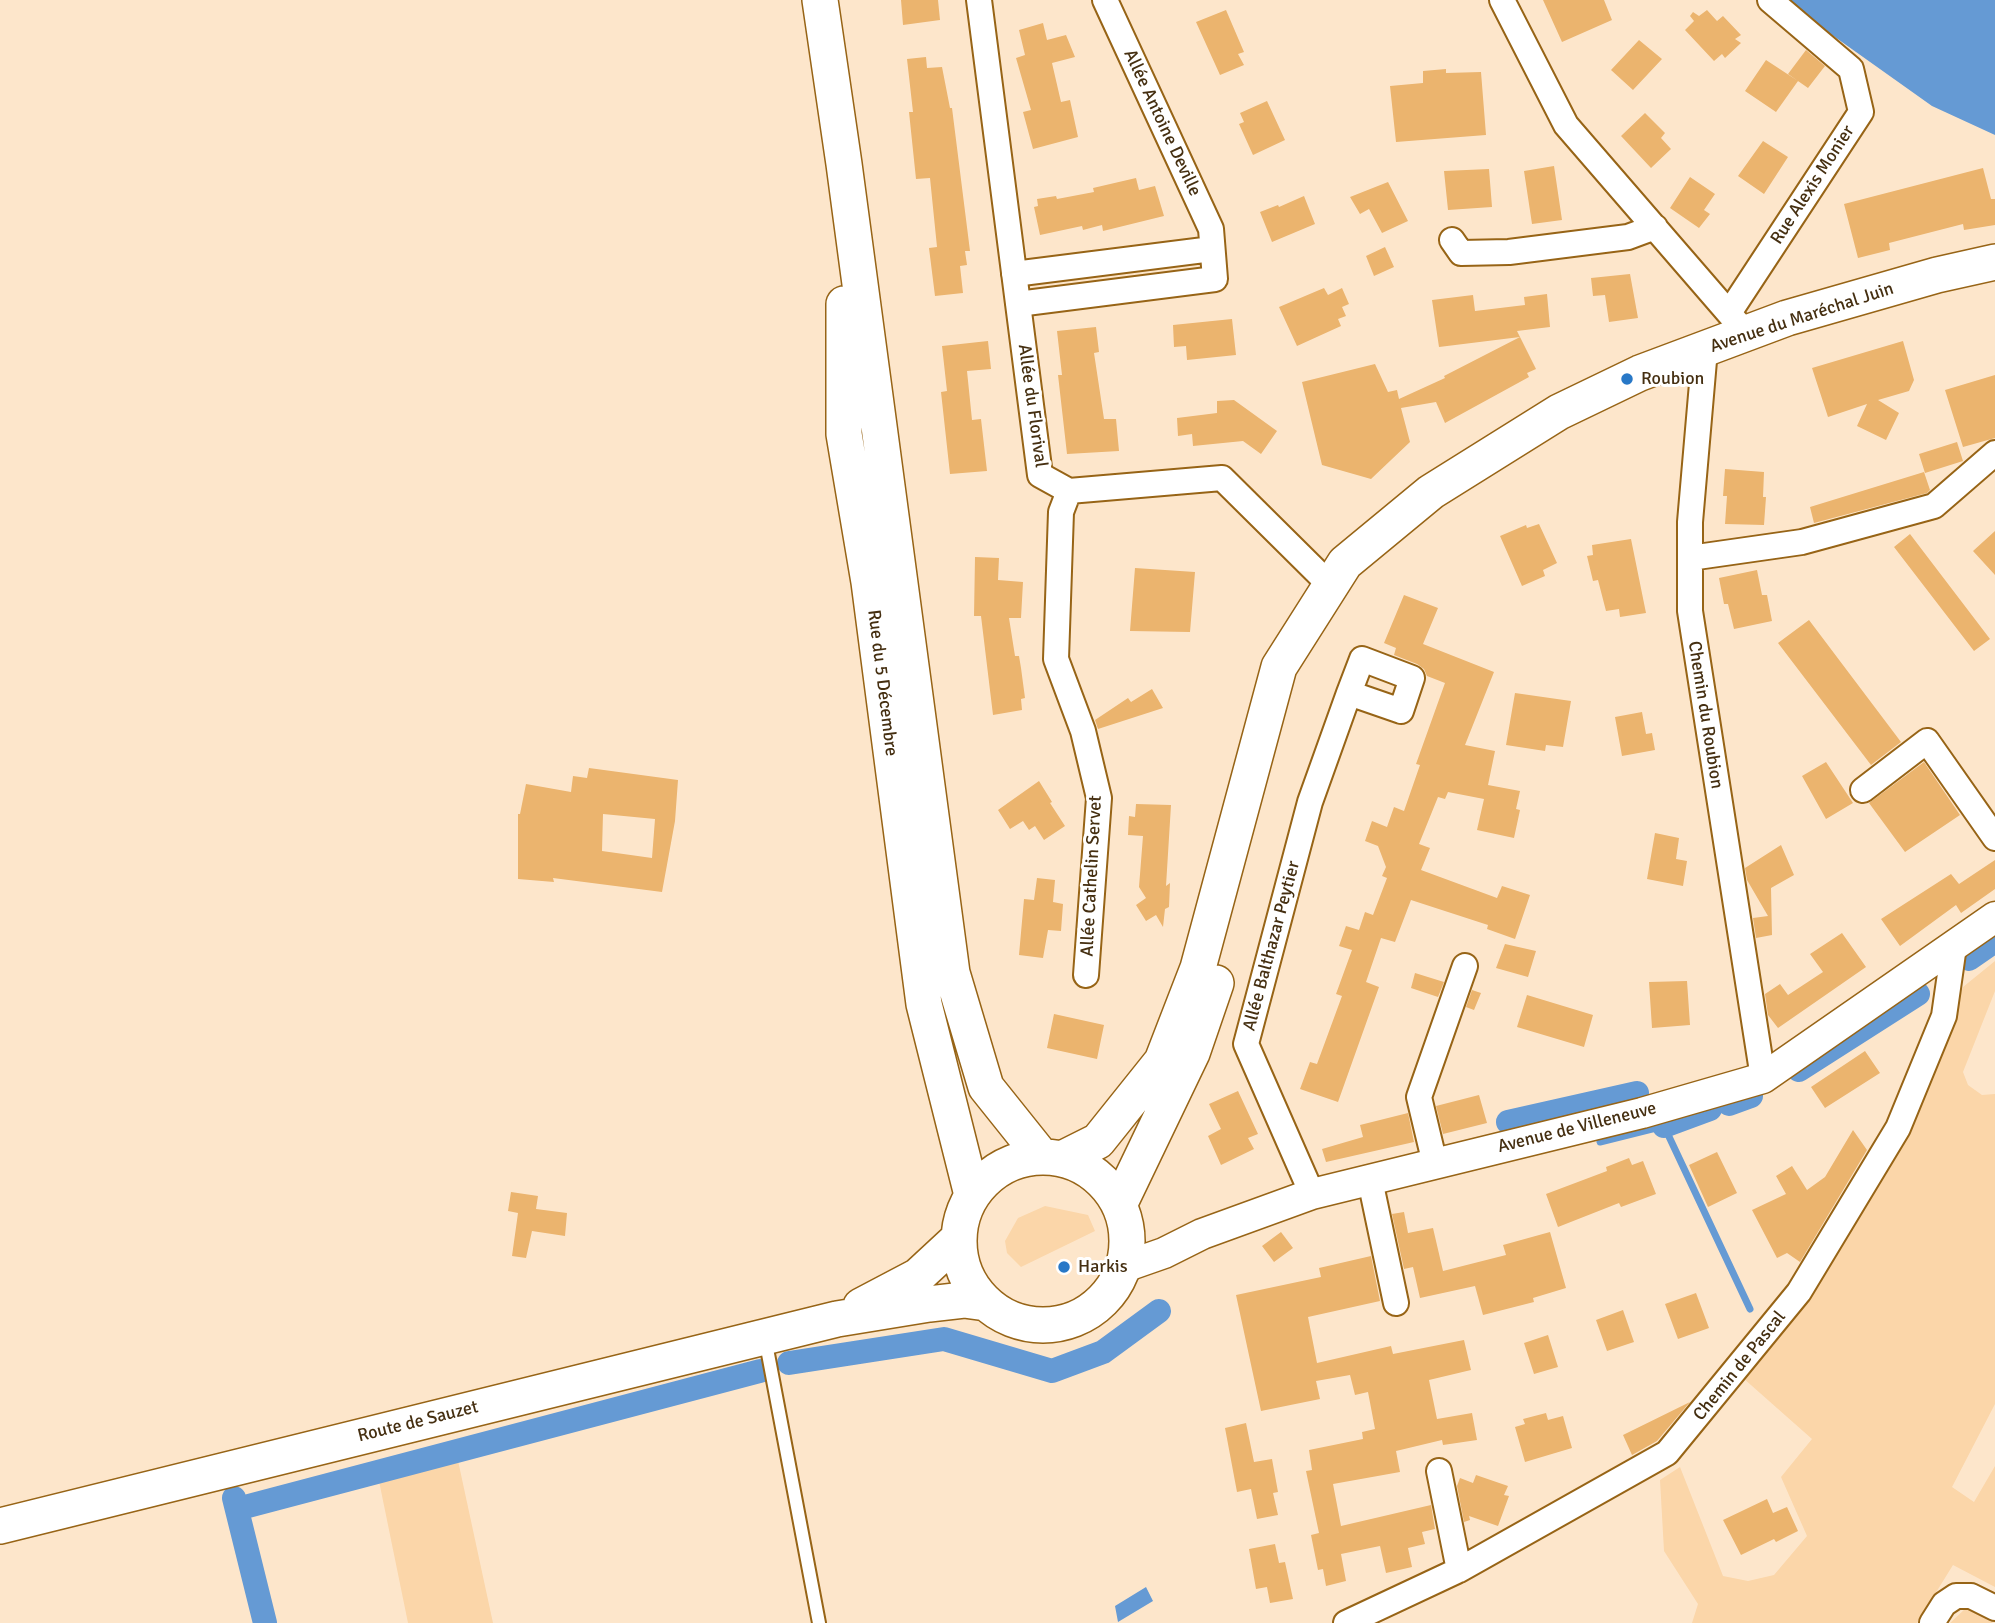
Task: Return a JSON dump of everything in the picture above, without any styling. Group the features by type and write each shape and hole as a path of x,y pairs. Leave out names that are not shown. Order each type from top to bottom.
{"main road":[{"name":"Rue du 5 Décembre","path":"820,0 952,973 986,1087 1052,1158"},
{"name":"Rue du 5 Décembre","path":"844,164 844,435 869,582 923,1004 972,1195"},
{"name":"Avenue du Maréchal Juin","path":"1431,492 1559,412 1640,373 1705,348 1738,323 1787,318 1937,275 1995,262"},
{"path":"1052,1158 1086,1168 1105,1184 1119,1205 1126,1225 1128,1246 1124,1267 1111,1292 1090,1311 1065,1323 1037,1325 1009,1318 986,1303 971,1284 961,1262 959,1238 962,1216 972,1195 991,1175 1015,1162 1052,1158 1098,1141 1162,1061 1198,968 1279,667 1345,563 1431,492"},
{"path":"1119,1205 1192,1054 1217,980 1304,665 1358,574 1431,492"},
{"name":"Route de Sauzet","path":"837,1319 918,1276 959,1238"},
{"name":"Route de Sauzet","path":"0,1526 837,1319 964,1300 986,1303"}],"street":[{"name":"Allée du Florival","path":"979,0 1040,475 1069,491"},
{"name":"Allée Antoine Deville","path":"1018,304 1216,279 1211,229 1105,0"},
{"path":"1502,0 1566,125 1738,323"},
{"name":"Rue Alexis Monier","path":"1738,323 1861,112 1851,69 1770,0"},
{"path":"1452,240 1461,253 1509,251 1628,237 1655,227"},
{"path":"1014,274 1212,249"},
{"name":"Chemin du Roubion","path":"1705,348 1690,522 1690,611 1701,695 1763,1078"},
{"path":"1690,558 1802,542 1934,506 1992,462"},
{"path":"1069,491 1222,478 1331,586"},
{"name":"Allée Cathelin Servet","path":"1069,491 1061,512 1056,659 1083,731 1099,798 1086,975"},
{"name":"Allée Balthazar Peytier","path":"1312,1194 1246,1044 1310,802 1349,693"},
{"path":"1863,790 1927,741 1995,838"},
{"name":"Avenue de Villeneuve","path":"1124,1267 1164,1253 1202,1234 1312,1194 1642,1113 1763,1078 1995,916"},
{"name":"Chemin de Pascal","path":"1346,1623 1460,1570 1667,1453 1800,1292 1898,1128 1944,1016 1954,946"},
{"path":"1435,1164 1419,1097 1465,966"},
{"path":"1370,1180 1396,1303"},
{"path":"1439,1471 1460,1570"},
{"path":"1932,1623 1944,1604 1956,1596 1971,1596 1995,1608"}],"lane":[{"path":"765,1336 819,1623"}],"shaded area":[{"path":"1995,961 1995,991 1963,1072 1968,1085 1982,1095 1995,1094 1995,1404 1952,1487 1974,1502 1995,1466 1995,1587 1953,1565 1917,1623 1692,1623 1698,1604 1664,1551 1660,1480 1680,1467 1723,1576 1748,1581 1774,1575 1807,1536 1781,1477 1812,1439 1743,1378 1812,1290 1919,1110 1963,987"},
{"path":"1045,1206 1088,1215 1095,1231 1021,1267 1007,1253 1005,1241 1018,1218"},
{"path":"457,1456 493,1623 408,1623 379,1481"},
{"path":"1966,1608 1993,1623 1950,1623"}],"water":[{"path":"1790,0 1995,0 1995,135 1932,106 1818,25"},
{"path":"1146,1587 1153,1601 1118,1622 1115,1606"}],"building":[{"path":"901,0 938,0 940,20 903,25"},
{"path":"1543,0 1604,0 1612,20 1562,42"},
{"path":"1226,10 1244,52 1238,54 1244,65 1220,75 1196,22"},
{"path":"1707,10 1717,21 1723,16 1741,35 1735,39 1741,43 1725,58 1722,54 1714,61 1685,30 1694,21 1690,16 1693,12 1699,16"},
{"path":"1043,23 1047,40 1066,35 1075,57 1052,63 1061,102 1070,100 1078,137 1033,149 1023,112 1031,110 1016,58 1025,55 1019,30"},
{"path":"1639,40 1662,59 1633,90 1611,70"},
{"path":"1806,50 1825,66 1808,88 1788,74"},
{"path":"926,57 927,68 942,67 952,108 970,251 965,251 967,265 960,266 963,293 935,296 929,248 937,247 930,178 916,179 907,59"},
{"path":"1766,60 1798,81 1776,112 1745,91"},
{"path":"1446,69 1446,73 1481,72 1486,135 1396,142 1390,86 1423,83 1423,71"},
{"path":"1267,101 1285,140 1253,155 1239,124 1244,122 1240,113"},
{"path":"1645,113 1665,133 1661,138 1671,149 1651,168 1621,136"},
{"path":"1763,141 1788,157 1764,194 1738,176"},
{"path":"1554,166 1562,220 1532,224 1524,171"},
{"path":"1983,168 1991,199 1995,199 1995,225 1964,230 1963,224 1889,243 1890,250 1858,258 1844,204"},
{"path":"1489,169 1492,207 1448,210 1444,171"},
{"path":"1690,177 1715,194 1704,210 1710,214 1699,228 1670,208"},
{"path":"1136,178 1139,190 1155,186 1164,216 1103,231 1102,225 1083,230 1082,226 1040,235 1034,207 1038,206 1037,199 1056,196 1057,199 1094,192 1093,188"},
{"path":"1388,182 1408,221 1382,233 1369,209 1360,214 1350,197"},
{"path":"1304,196 1315,224 1272,242 1260,212"},
{"path":"1385,247 1394,267 1374,276 1366,256"},
{"path":"1630,274 1638,318 1609,322 1605,295 1593,296 1591,278"},
{"path":"1324,288 1328,295 1342,288 1349,304 1342,307 1346,316 1338,319 1341,326 1297,346 1279,307"},
{"path":"1547,294 1550,327 1517,331 1520,337 1439,347 1432,300 1473,295 1475,311 1525,305 1524,297"},
{"path":"1232,319 1236,355 1187,360 1186,346 1174,347 1173,325"},
{"path":"1096,327 1099,352 1094,353 1104,419 1116,419 1119,451 1067,454 1058,375 1062,375 1057,331"},
{"path":"1520,337 1536,369 1527,373 1529,377 1445,423 1436,402 1401,408 1410,442 1371,479 1322,465 1302,382 1375,364 1388,392 1397,390 1399,399 1445,378 1444,376"},
{"path":"988,341 991,369 967,371 972,420 981,419 987,471 950,474 941,392 947,391 942,346"},
{"path":"1903,341 1914,380 1909,391 1878,400 1899,413 1886,440 1857,426 1867,404 1828,417 1812,368"},
{"path":"1995,375 1995,438 1963,447 1945,390"},
{"path":"1234,400 1277,431 1261,454 1243,441 1193,446 1192,434 1178,436 1177,418 1217,413 1217,401"},
{"path":"1957,442 1963,461 1925,473 1919,454"},
{"path":"1725,469 1764,472 1764,525 1725,524"},
{"path":"1924,472 1930,490 1927,493 1814,523 1810,507"},
{"path":"1539,524 1557,563 1543,570 1545,576 1522,586 1500,536 1526,525 1527,528"},
{"path":"1995,531 1995,575 1973,551"},
{"path":"1910,534 1990,639 1974,651 1894,547"},
{"path":"1631,539 1646,613 1620,617 1619,609 1606,611 1598,580 1593,581 1587,556 1593,555 1592,545"},
{"path":"975,557 999,558 998,580 1023,582 1021,618 1009,618 1015,656 1019,656 1021,668 1025,698 1021,699 1022,710 993,715 981,616 974,616"},
{"path":"1135,568 1195,572 1190,632 1130,631"},
{"path":"1757,570 1762,595 1767,595 1772,621 1734,629 1728,604 1724,604 1719,578"},
{"path":"1404,595 1438,608 1423,644 1494,672 1465,745 1495,751 1488,785 1520,791 1516,809 1520,810 1514,838 1477,830 1484,799 1448,792 1445,799 1438,797 1419,844 1430,848 1421,870 1497,898 1502,886 1530,895 1515,939 1487,929 1488,925 1411,900 1395,942 1381,938 1366,982 1379,987 1338,1102 1300,1089 1310,1062 1317,1064 1342,996 1336,994 1352,950 1339,946 1346,926 1359,930 1365,912 1373,915 1387,878 1382,876 1386,867 1378,846 1365,841 1372,821 1387,827 1394,807 1404,811 1420,765 1416,764 1445,683 1427,676 1424,669 1417,664 1394,655 1396,648 1384,643"},
{"path":"1809,620 1901,742 1871,765 1778,643"},
{"path":"1152,689 1163,708 1098,729 1095,720 1128,698 1131,702"},
{"path":"1515,693 1571,701 1563,747 1546,745 1545,751 1506,745"},
{"path":"1642,712 1646,734 1652,733 1655,750 1622,756 1615,717"},
{"path":"1826,762 1853,803 1826,819 1802,776"},
{"path":"1924,762 1960,815 1905,852 1869,803"},
{"path":"589,768 678,780 675,821 662,892 553,878 554,882 518,879 518,814 526,784 571,792 573,776 587,778","holes":["603,814 655,819 652,858 602,851"]},
{"path":"1039,781 1065,826 1044,840 1035,826 1029,830 1023,821 1010,829 998,810"},
{"path":"1136,804 1171,805 1166,886 1170,883 1169,907 1165,909 1163,927 1156,915 1146,921 1136,905 1146,898 1139,887 1143,836 1128,835 1129,816 1135,817"},
{"path":"1655,833 1679,838 1676,859 1687,861 1683,886 1647,879"},
{"path":"1781,845 1794,875 1771,888 1772,935 1756,938 1753,918 1768,916 1747,880 1745,868"},
{"path":"1995,860 1995,889 1961,913 1956,905 1900,946 1881,919 1951,874 1959,884"},
{"path":"1037,878 1055,880 1053,902 1063,904 1061,931 1048,930 1043,958 1019,955 1024,899 1034,900"},
{"path":"1842,933 1866,967 1778,1028 1768,1015 1765,994 1780,984 1788,995 1823,972 1810,954"},
{"path":"1505,944 1536,951 1528,977 1496,968"},
{"path":"1415,973 1444,982 1438,997 1411,988"},
{"path":"1687,981 1690,1025 1652,1028 1649,982"},
{"path":"1472,990 1481,993 1474,1010 1466,1007"},
{"path":"1527,995 1593,1015 1584,1047 1517,1027"},
{"path":"1054,1014 1104,1025 1097,1059 1047,1048"},
{"path":"1865,1051 1880,1073 1825,1108 1811,1087"},
{"path":"1238,1091 1258,1134 1248,1138 1254,1149 1221,1165 1208,1136 1221,1129 1209,1104"},
{"path":"1479,1095 1487,1123 1443,1134 1436,1106"},
{"path":"1408,1113 1414,1142 1326,1162 1322,1149 1363,1137 1360,1125"},
{"path":"1853,1130 1867,1150 1800,1262 1787,1253 1777,1258 1752,1210 1786,1194 1776,1176 1792,1166 1807,1190 1825,1177"},
{"path":"1717,1152 1737,1193 1708,1207 1689,1165"},
{"path":"1629,1158 1632,1165 1643,1161 1656,1194 1621,1207 1619,1203 1558,1227 1546,1194 1607,1171 1606,1167"},
{"path":"511,1192 538,1196 536,1209 567,1213 565,1236 532,1231 526,1258 512,1256 518,1213 508,1211"},
{"path":"1404,1212 1408,1233 1433,1228 1443,1271 1506,1255 1503,1245 1550,1232 1566,1288 1533,1298 1534,1302 1483,1315 1475,1286 1420,1298 1413,1267 1404,1269 1392,1214"},
{"path":"1281,1232 1293,1248 1274,1262 1262,1246"},
{"path":"1371,1256 1380,1301 1308,1317 1317,1363 1391,1346 1393,1354 1464,1340 1471,1370 1429,1380 1437,1419 1472,1413 1477,1440 1443,1445 1442,1440 1396,1451 1400,1472 1333,1484 1341,1526 1431,1505 1435,1529 1422,1532 1425,1544 1408,1548 1412,1567 1386,1573 1380,1546 1341,1554 1346,1581 1326,1586 1323,1569 1318,1570 1311,1535 1319,1533 1306,1471 1312,1470 1309,1450 1363,1439 1362,1432 1375,1429 1368,1392 1355,1395 1350,1375 1316,1381 1320,1399 1261,1411 1236,1295 1321,1277 1319,1268"},
{"path":"1696,1293 1709,1328 1678,1339 1665,1304"},
{"path":"1623,1310 1634,1342 1607,1351 1596,1320"},
{"path":"1548,1335 1558,1367 1534,1374 1524,1343"},
{"path":"1690,1402 1657,1441 1632,1455 1623,1435"},
{"path":"1546,1413 1548,1420 1563,1416 1572,1448 1525,1462 1515,1427 1525,1424 1523,1419"},
{"path":"1246,1423 1254,1462 1272,1459 1278,1492 1273,1493 1278,1515 1257,1519 1251,1489 1237,1492 1225,1428"},
{"path":"1476,1475 1508,1486 1504,1495 1509,1496 1498,1526 1469,1516 1470,1520 1464,1522 1457,1486 1460,1478 1473,1483"},
{"path":"1767,1499 1773,1513 1787,1507 1798,1531 1741,1555 1723,1520"},
{"path":"1275,1544 1279,1563 1285,1562 1293,1599 1270,1603 1267,1587 1256,1589 1249,1549"}],"waterway":[{"path":"1969,959 1995,941"},
{"path":"1799,1070 1918,994"},
{"path":"1508,1122 1637,1093"},
{"path":"1729,1104 1751,1096"},
{"path":"1664,1126 1710,1109"},
{"path":"1600,1142 1664,1126 1750,1309"},
{"path":"789,1363 944,1339 1052,1371 1103,1352 1159,1311"},
{"path":"237,1509 760,1371"},
{"path":"234,1498 265,1623"}],"place":[{"name":"Roubion","path":"1627,379"},
{"name":"Harkis","path":"1064,1267"}]}
